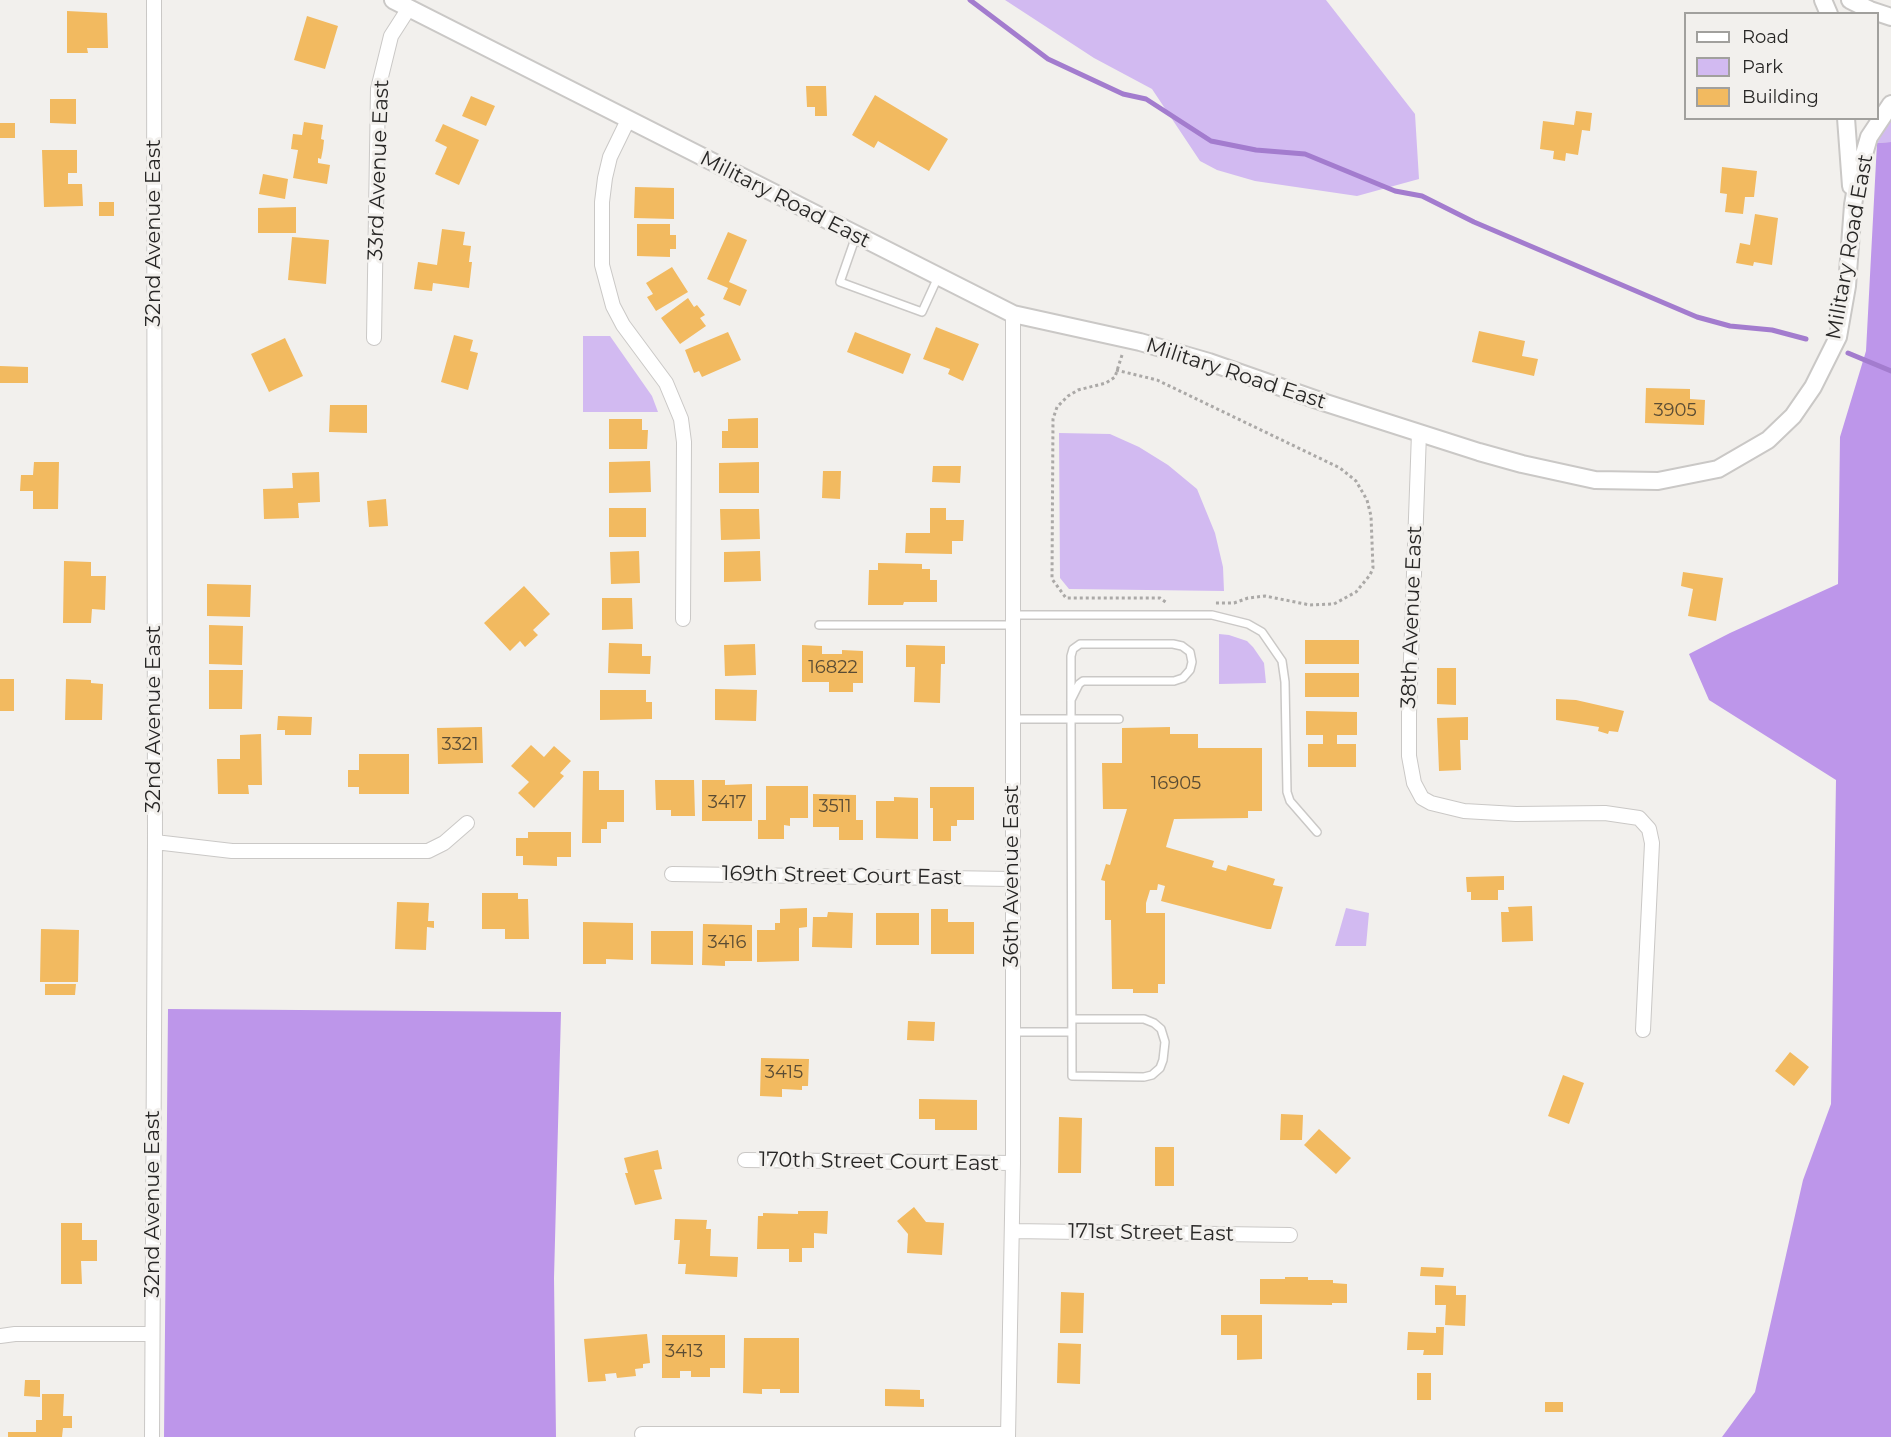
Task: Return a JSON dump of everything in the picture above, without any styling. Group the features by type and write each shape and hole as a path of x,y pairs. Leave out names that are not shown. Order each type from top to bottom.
{"street":[{"name":"32nd Avenue East","path":"152,1437 155,842 154,0"},
{"name":"Military Road East","path":"393,0 1013,314 1128,339 1209,362 1419,433 1522,464 1595,480 1658,481 1718,469 1768,440 1793,416 1813,387 1838,337 1845,296 1853,205 1869,137 1891,104"},
{"path":"1850,0 1876,12"},
{"name":"33rd Avenue East","path":"374,338 378,89 391,36 409,8"},
{"path":"628,120 610,157 605,178 602,202 602,265 613,306 666,383 681,419 684,442 683,619"},
{"path":"1846,120 1853,205"},
{"name":"36th Avenue East","path":"1008,1436 1013,1163 1013,314"},
{"name":"38th Avenue East","path":"1419,433 1409,714 1411,771 1414,783 1422,798 1442,807 1464,811 1516,814 1605,813 1639,818 1649,829 1652,843 1642,1030"},
{"path":"155,842 231,851 428,851 444,843 467,823"},
{"name":"169th Street Court East","path":"672,874 1012,879"},
{"name":"170th Street Court East","path":"745,1160 1013,1163"},
{"name":"171st Street East","path":"1012,1231 1290,1235"},
{"path":"0,1336 15,1334 152,1334"},
{"path":"642,1434 1008,1436"}],"lane":[{"path":"856,236 840,282 922,312 938,277"},
{"path":"819,625 1212,615 1248,624 1262,632 1272,643 1282,661 1285,682 1287,792 1290,801 1317,832"},
{"path":"1071,700 1083,681 1174,681 1183,678 1190,670 1192,662 1190,652 1182,646 1173,644 1080,644 1073,649 1071,657 1071,700 1071,719 1072,1076 1144,1077 1152,1075 1160,1068 1164,1060 1165,1042 1161,1029 1154,1023 1144,1019 1072,1019"},
{"path":"1012,719 1119,719"},
{"path":"1012,1032 1072,1032"}],"path":[{"path":"1128,339 1115,377 1106,383 1078,390 1068,396 1057,407 1053,419 1052,579 1066,598 1160,598 1165,603 1177,603"},
{"path":"1116,370 1157,380 1340,468 1356,482 1367,500 1371,516 1372,568 1370,575 1356,592 1334,604 1310,605 1266,596 1248,598 1234,603 1211,603"}],"green space":[{"path":"1005,0 1326,0 1415,114 1419,179 1357,196 1255,181 1217,170 1200,161 1152,89 1094,58"},
{"path":"1891,115 1891,142 1877,143 1885,129"},
{"path":"583,336 610,336 652,396 658,412 583,412"},
{"path":"1059,433 1110,434 1139,447 1168,465 1197,489 1215,533 1223,567 1224,591 1069,589 1060,578"},
{"path":"1219,634 1247,641 1253,647 1264,663 1266,683 1219,684"},
{"path":"1346,908 1369,913 1366,946 1335,946"}],"shaded area":[{"path":"1891,142 1891,1437 1722,1437 1755,1392 1803,1180 1831,1104 1836,780 1709,700 1689,654 1838,584 1840,437 1866,351 1877,143"},
{"path":"168,1009 561,1012 554,1278 556,1437 164,1437"}],"building":[{"path":"67,11 107,13 108,48 87,48 88,53 67,53"},
{"path":"307,16 338,26 325,69 294,60"},
{"path":"806,86 826,86 827,116 815,116 815,107 807,107"},
{"path":"875,95 948,139 929,171 878,141 874,148 852,135"},
{"path":"471,96 495,106 486,126 462,116"},
{"path":"50,99 76,99 76,124 50,123"},
{"path":"1576,111 1592,113 1590,131 1582,130 1578,155 1566,153 1565,161 1553,159 1554,151 1540,149 1543,121 1574,125"},
{"path":"304,122 323,125 321,139 324,140 323,149 318,163 330,165 327,184 293,178 298,150 291,149 293,134 302,135"},
{"path":"0,123 15,123 15,138 0,138"},
{"path":"443,124 479,140 459,185 435,174 447,147 435,141"},
{"path":"42,150 77,150 77,173 68,173 68,184 82,184 83,206 44,207"},
{"path":"1722,167 1757,171 1754,197 1745,197 1743,214 1725,212 1727,194 1720,193"},
{"path":"263,174 288,179 285,199 259,194"},
{"path":"635,187 674,188 674,219 634,218"},
{"path":"99,202 114,202 114,216 99,216"},
{"path":"296,207 296,233 258,233 258,208"},
{"path":"1755,214 1778,218 1772,265 1754,262 1753,266 1736,263 1740,243 1750,245"},
{"path":"637,224 670,224 670,235 676,235 676,249 670,249 670,257 637,256"},
{"path":"442,229 465,232 463,245 471,246 469,288 433,283 432,291 414,289 418,262 437,265"},
{"path":"728,232 747,240 729,282 747,290 740,306 723,299 728,288 707,279"},
{"path":"292,237 329,240 326,284 288,280"},
{"path":"672,267 688,292 656,311 647,297 653,294 646,283"},
{"path":"688,298 694,307 697,305 705,315 700,318 706,326 680,344 661,318"},
{"path":"936,327 979,344 963,381 948,374 950,369 923,359"},
{"path":"1479,331 1525,341 1522,356 1538,359 1534,376 1472,362"},
{"path":"728,332 741,360 702,377 699,371 694,373 685,350"},
{"path":"855,332 911,354 903,374 847,352"},
{"path":"454,335 473,340 470,351 478,353 468,390 441,382"},
{"path":"285,338 303,376 269,392 251,354"},
{"path":"0,366 28,367 28,383 0,383"},
{"path":"1646,388 1690,389 1690,399 1705,400 1704,425 1645,423"},
{"path":"330,405 367,405 367,433 329,432"},
{"path":"758,418 758,448 722,448 722,431 728,431 728,419"},
{"path":"609,419 642,419 642,430 648,430 647,449 609,449"},
{"path":"650,461 651,492 609,493 609,462"},
{"path":"34,462 59,462 58,509 33,509 33,491 20,491 21,475 33,475"},
{"path":"759,462 759,493 719,493 719,463"},
{"path":"933,466 961,466 960,483 932,482"},
{"path":"823,471 841,471 840,499 822,498"},
{"path":"319,472 320,502 298,503 299,518 264,519 263,489 293,488 292,473"},
{"path":"386,499 388,526 369,527 367,501"},
{"path":"609,508 646,508 646,537 609,537"},
{"path":"930,508 946,508 946,520 964,520 963,541 952,541 952,554 905,553 906,533 930,533"},
{"path":"720,509 759,509 760,539 721,540"},
{"path":"639,551 640,583 611,584 610,552"},
{"path":"760,551 761,581 724,582 724,552"},
{"path":"64,561 91,562 91,576 106,576 105,610 92,609 91,623 63,623"},
{"path":"878,563 922,564 922,569 930,569 930,580 937,580 937,602 868,605 869,570 878,570"},
{"path":"1683,572 1723,578 1716,621 1688,616 1693,589 1681,586"},
{"path":"207,584 251,585 250,617 207,616"},
{"path":"524,586 550,614 533,630 538,635 525,647 520,641 510,651 484,623"},
{"path":"602,598 632,598 633,629 602,630"},
{"path":"209,625 243,626 242,665 209,664"},
{"path":"1305,640 1359,640 1359,664 1305,664"},
{"path":"609,643 642,644 642,656 651,656 650,674 608,673"},
{"path":"755,644 756,675 725,676 724,645"},
{"path":"802,645 822,646 822,654 842,654 842,650 863,651 863,683 853,683 853,692 829,692 829,682 802,682"},
{"path":"906,645 945,646 945,664 941,664 940,703 914,702 915,667 906,667"},
{"path":"1437,668 1456,668 1456,705 1437,704"},
{"path":"209,670 243,670 242,709 209,709"},
{"path":"1305,673 1359,673 1359,697 1305,697"},
{"path":"0,679 14,679 14,711 0,711"},
{"path":"66,679 91,680 91,683 103,684 102,720 65,720"},
{"path":"715,689 757,690 756,721 715,720"},
{"path":"600,690 646,690 646,702 652,702 652,719 600,720"},
{"path":"1556,699 1576,700 1624,711 1618,732 1609,731 1608,734 1598,731 1599,727 1556,720"},
{"path":"1306,711 1357,712 1357,735 1337,735 1337,744 1356,744 1356,767 1308,767 1308,744 1323,744 1323,735 1306,735"},
{"path":"278,716 312,717 311,735 285,735 285,730 277,730"},
{"path":"1468,717 1468,740 1460,740 1461,770 1439,771 1437,718"},
{"path":"482,727 483,763 438,764 437,728"},
{"path":"1170,727 1170,734 1198,734 1198,748 1262,748 1262,811 1248,811 1248,818 1174,819 1166,847 1214,861 1212,867 1226,871 1228,865 1275,879 1273,885 1283,887 1271,929 1267,929 1161,901 1165,886 1158,884 1157,890 1150,890 1146,913 1165,913 1165,984 1158,984 1158,993 1133,993 1133,989 1112,989 1111,920 1105,920 1105,881 1101,880 1106,864 1110,865 1127,809 1103,809 1102,763 1122,763 1122,728"},
{"path":"261,734 262,785 248,785 249,794 218,794 217,759 240,759 240,735"},
{"path":"531,745 544,757 554,746 571,761 560,773 564,776 534,808 518,793 529,782 511,766"},
{"path":"359,754 409,754 409,794 359,794 359,787 348,787 348,770 359,770"},
{"path":"583,771 599,771 599,790 624,790 624,822 607,822 607,829 601,829 601,843 582,843"},
{"path":"655,780 694,780 695,816 671,816 671,810 656,810"},
{"path":"702,780 725,780 725,785 752,784 752,821 702,821"},
{"path":"766,786 808,786 808,818 790,818 790,826 784,825 784,839 758,839 758,820 766,820"},
{"path":"930,787 974,787 974,820 957,820 957,826 951,826 951,841 933,841 933,808 930,808"},
{"path":"813,794 856,795 856,820 863,820 863,840 839,840 839,827 813,827"},
{"path":"894,797 918,798 918,839 876,838 876,801 894,801"},
{"path":"528,832 571,832 571,857 557,857 557,866 523,865 523,856 516,856 516,838 528,838"},
{"path":"1504,876 1504,890 1498,890 1498,900 1471,900 1471,892 1467,892 1466,877"},
{"path":"482,893 518,893 518,899 528,899 529,939 505,939 505,929 482,929"},
{"path":"397,902 429,903 428,921 434,921 434,928 427,927 426,950 395,949"},
{"path":"1532,906 1533,941 1502,942 1501,912 1509,912 1508,907"},
{"path":"807,908 807,927 799,928 799,961 757,962 757,930 775,930 775,923 780,923 780,909"},
{"path":"931,909 948,909 948,922 974,922 974,954 931,954"},
{"path":"828,912 853,913 852,948 812,947 813,917 827,917"},
{"path":"876,913 919,913 919,945 876,945"},
{"path":"583,922 633,923 633,960 606,959 606,964 583,964"},
{"path":"703,924 752,925 752,961 725,961 725,966 702,965"},
{"path":"41,929 79,930 78,982 40,982"},
{"path":"651,931 693,931 693,965 651,964"},
{"path":"45,984 76,984 75,995 45,995"},
{"path":"908,1021 935,1022 934,1041 907,1040"},
{"path":"1790,1052 1809,1067 1794,1086 1775,1071"},
{"path":"761,1058 809,1059 808,1086 802,1086 802,1090 782,1089 782,1097 760,1096"},
{"path":"1563,1075 1584,1083 1569,1124 1548,1116"},
{"path":"919,1099 977,1100 977,1130 935,1130 935,1119 919,1119"},
{"path":"1281,1114 1303,1115 1302,1140 1280,1140"},
{"path":"1059,1117 1082,1118 1081,1173 1058,1173"},
{"path":"1319,1129 1351,1158 1336,1174 1304,1145"},
{"path":"1155,1147 1174,1147 1174,1186 1155,1186"},
{"path":"658,1150 662,1169 654,1170 662,1199 635,1205 625,1173 628,1173 624,1158"},
{"path":"914,1207 926,1222 944,1223 942,1255 907,1253 908,1234 897,1221"},
{"path":"798,1211 828,1211 827,1234 814,1233 814,1248 802,1248 802,1262 789,1262 789,1249 757,1249 758,1216 763,1216 763,1213 798,1214"},
{"path":"675,1219 707,1220 706,1229 711,1229 710,1256 738,1257 737,1277 685,1274 686,1264 678,1264 680,1240 674,1240"},
{"path":"61,1223 82,1223 82,1240 97,1240 97,1261 81,1261 82,1284 61,1284"},
{"path":"1421,1267 1444,1268 1443,1277 1420,1276"},
{"path":"1285,1277 1308,1277 1308,1280 1333,1280 1333,1283 1347,1284 1347,1303 1332,1303 1332,1305 1260,1304 1260,1279 1285,1279"},
{"path":"1435,1285 1456,1286 1456,1295 1466,1295 1465,1326 1445,1325 1446,1305 1435,1305"},
{"path":"1061,1292 1084,1293 1083,1333 1060,1333"},
{"path":"1221,1315 1262,1315 1262,1359 1237,1360 1237,1335 1221,1335"},
{"path":"1436,1327 1444,1327 1443,1355 1423,1355 1424,1350 1407,1350 1408,1332 1436,1333"},
{"path":"647,1334 650,1363 643,1364 643,1368 635,1369 636,1376 617,1378 616,1373 605,1374 606,1381 588,1382 584,1339"},
{"path":"662,1335 725,1335 725,1368 710,1368 710,1377 691,1377 691,1371 680,1371 680,1378 662,1378"},
{"path":"744,1338 799,1338 799,1393 780,1393 780,1389 762,1389 762,1394 743,1393"},
{"path":"1058,1343 1081,1344 1080,1384 1057,1383"},
{"path":"1417,1373 1431,1373 1431,1400 1417,1400"},
{"path":"25,1380 40,1380 40,1397 24,1396"},
{"path":"885,1389 920,1390 920,1399 924,1399 924,1407 885,1406"},
{"path":"42,1394 64,1394 63,1416 72,1416 72,1428 63,1428 62,1437 8,1437 8,1432 36,1432 36,1420 42,1420"},
{"path":"1545,1402 1563,1402 1563,1412 1545,1412"}],"waterway":[{"path":"970,0 1048,59 1123,94 1146,99 1211,141 1256,150 1305,154 1395,191 1422,196 1474,222 1697,317 1730,326 1772,330 1806,339"},
{"path":"1848,353 1891,371"}]}
